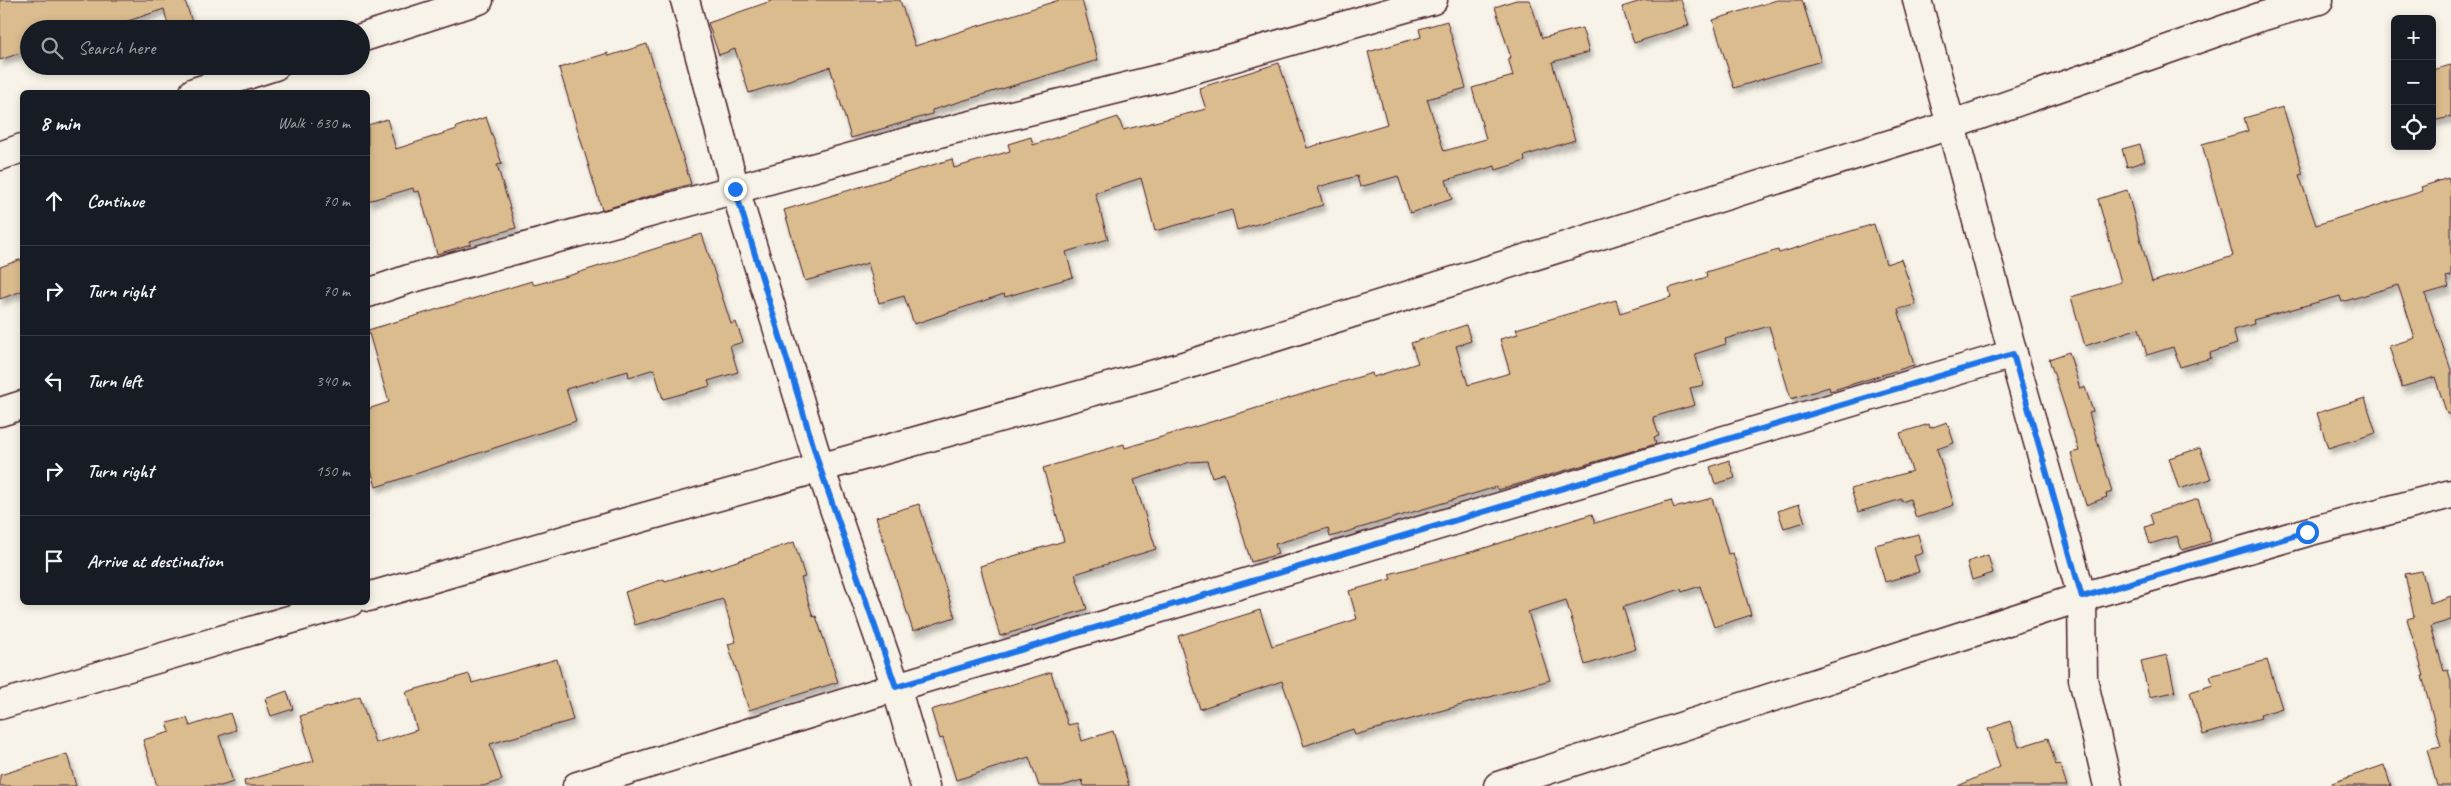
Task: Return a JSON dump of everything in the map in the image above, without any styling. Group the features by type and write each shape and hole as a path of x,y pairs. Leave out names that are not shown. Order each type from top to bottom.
{"street":[{"path":"370,35 479,0"},
{"path":"685,0 735,189 820,468 896,687 925,786"},
{"path":"370,292 409,279 944,132 1166,77 1433,0"},
{"path":"1917,0 2013,354 2082,597 2083,679 2108,786"},
{"path":"370,596 1180,367 1951,124 2260,17 2319,0"},
{"path":"200,90 247,75"},
{"path":"0,156 20,149"},
{"path":"577,786 896,687 2013,354"},
{"path":"0,412 20,406"},
{"path":"1498,786 2082,597 2307,532 2451,494"},
{"path":"0,704 340,605"}],"building":[{"path":"0,0 185,0 191,20 167,20 164,9 131,20 20,20 20,53 0,60"},
{"path":"774,0 900,0 915,46 1059,0 1082,0 1098,60 932,110 932,114 851,138 830,67 749,93 735,49 719,55 708,23"},
{"path":"1516,0 1530,0 1542,38 1582,28 1589,52 1552,62 1575,140 1524,156 1525,161 1496,170 1495,166 1446,180 1452,199 1410,213 1398,176 1360,187 1357,176 1318,187 1323,205 1237,230 1232,210 1155,231 1141,178 1095,193 1108,239 1066,252 1073,277 1005,297 1004,294 914,324 904,296 879,303 868,263 805,281 784,210 952,159 954,168 1010,151 1008,144 1031,137 1033,145 1118,117 1123,130 1206,109 1199,88 1279,63 1307,148 1387,124 1368,52 1421,37 1419,29 1447,21 1466,88 1427,99 1444,151 1486,139 1472,88 1513,76 1508,58 1511,58 1495,7"},
{"path":"1644,0 1681,0 1689,25 1634,43 1622,7"},
{"path":"1777,0 1802,0 1821,61 1734,88 1713,20"},
{"path":"647,44 691,184 602,210 559,68 608,53 609,56"},
{"path":"2451,65 2451,117 2436,120 2436,105 2436,69"},
{"path":"2283,107 2303,174 2299,175 2316,225 2423,191 2421,187 2448,178 2451,188 2451,276 2446,277 2449,287 2425,294 2451,370 2451,414 2447,414 2435,377 2402,387 2389,346 2415,338 2398,285 2342,302 2340,296 2253,320 2254,324 2233,330 2237,344 2210,353 2211,358 2180,367 2173,347 2147,355 2139,328 2085,346 2071,297 2121,282 2098,199 2127,190 2152,282 2233,256 2202,144 2248,131 2244,118"},
{"path":"486,117 502,164 497,165 516,228 470,241 471,244 437,254 419,191 414,192 413,188 370,200 370,124 387,119 396,149 457,129 456,127"},
{"path":"2140,144 2145,161 2127,167 2122,149"},
{"path":"1874,224 1886,264 1901,259 1916,305 1898,309 1914,365 1830,391 1829,387 1791,399 1769,326 1725,339 1726,344 1695,354 1704,385 1690,388 1695,405 1653,417 1659,436 1654,437 1656,444 1498,490 1496,487 1330,537 1328,528 1275,544 1278,554 1251,562 1224,473 1212,477 1207,461 1190,462 1134,480 1156,549 1075,574 1087,609 1000,636 980,566 1064,541 1043,468 1124,444 1125,448 1372,373 1373,377 1418,363 1411,343 1466,325 1471,341 1456,346 1468,385 1510,373 1500,339 1518,334 1516,329 1616,300 1620,313 1671,297 1669,288 1707,277 1706,272 1778,250 1779,253"},
{"path":"702,234 731,324 736,322 743,342 730,346 738,372 708,381 710,386 663,399 654,369 629,377 628,371 566,389 576,421 376,487 370,466 370,408 389,402 370,337 370,329 532,281 534,285"},
{"path":"20,260 20,292 0,299 0,267"},
{"path":"2069,352 2080,389 2085,387 2093,412 2089,413 2112,492 2106,494 2107,497 2086,505 2071,453 2079,451 2049,359"},
{"path":"2365,398 2376,433 2328,448 2317,413"},
{"path":"1947,422 1954,443 1937,449 1954,505 1916,518 1910,499 1902,502 1902,499 1858,512 1851,489 1912,471 1900,433 1929,424 1930,428"},
{"path":"2200,448 2211,479 2179,489 2169,458"},
{"path":"1729,460 1735,478 1715,484 1710,467"},
{"path":"1712,498 1728,554 1733,553 1751,615 1714,627 1700,586 1682,592 1681,589 1623,607 1636,649 1585,665 1566,600 1528,612 1550,680 1355,735 1353,729 1304,746 1282,681 1200,709 1178,636 1260,610 1272,646 1357,619 1349,591 1391,579 1389,574 1478,550 1592,514 1595,523 1671,500 1674,508"},
{"path":"2198,499 2211,541 2182,550 2177,536 2150,544 2145,527 2153,524 2150,514"},
{"path":"919,504 955,617 913,631 876,517"},
{"path":"1799,504 1805,522 1784,528 1778,511"},
{"path":"1918,534 1923,553 1914,556 1919,572 1885,582 1875,545"},
{"path":"794,542 805,577 801,578 813,617 816,616 838,682 749,710 728,644 736,642 723,599 635,625 625,592 664,579 665,581 709,568 710,570"},
{"path":"1988,555 1993,573 1972,580 1967,562"},
{"path":"2422,571 2430,603 2451,596 2451,620 2431,626 2444,671 2448,670 2451,682 2451,786 2437,786 2427,749 2441,746 2422,676 2424,676 2407,619 2414,617 2405,574"},
{"path":"2167,655 2175,692 2149,697 2141,661"},
{"path":"557,659 573,720 490,744 502,780 483,786 245,786 244,781 314,761 300,716 360,697 375,743 417,730 406,692 469,674 472,683"},
{"path":"2267,660 2282,708 2260,715 2261,718 2203,735 2190,692 2213,685 2210,676"},
{"path":"1051,672 1068,725 1077,723 1082,741 1113,731 1129,786 1084,786 1082,780 1062,786 1039,786 1029,757 956,780 943,738 940,739 931,710"},
{"path":"287,691 293,709 271,716 265,699"},
{"path":"230,713 236,730 219,736 233,782 221,786 157,786 143,740 170,732 167,723 187,718 190,726"},
{"path":"2010,721 2019,747 2048,738 2056,765 2060,764 2067,786 1958,786 2000,767 1988,729"},
{"path":"67,754 76,786 0,786 0,775"},
{"path":"2384,765 2391,786 2332,786 2332,783"}],"route":[{"path":"735,189 820,468 896,687 2013,354 2082,597 2307,532"}]}
